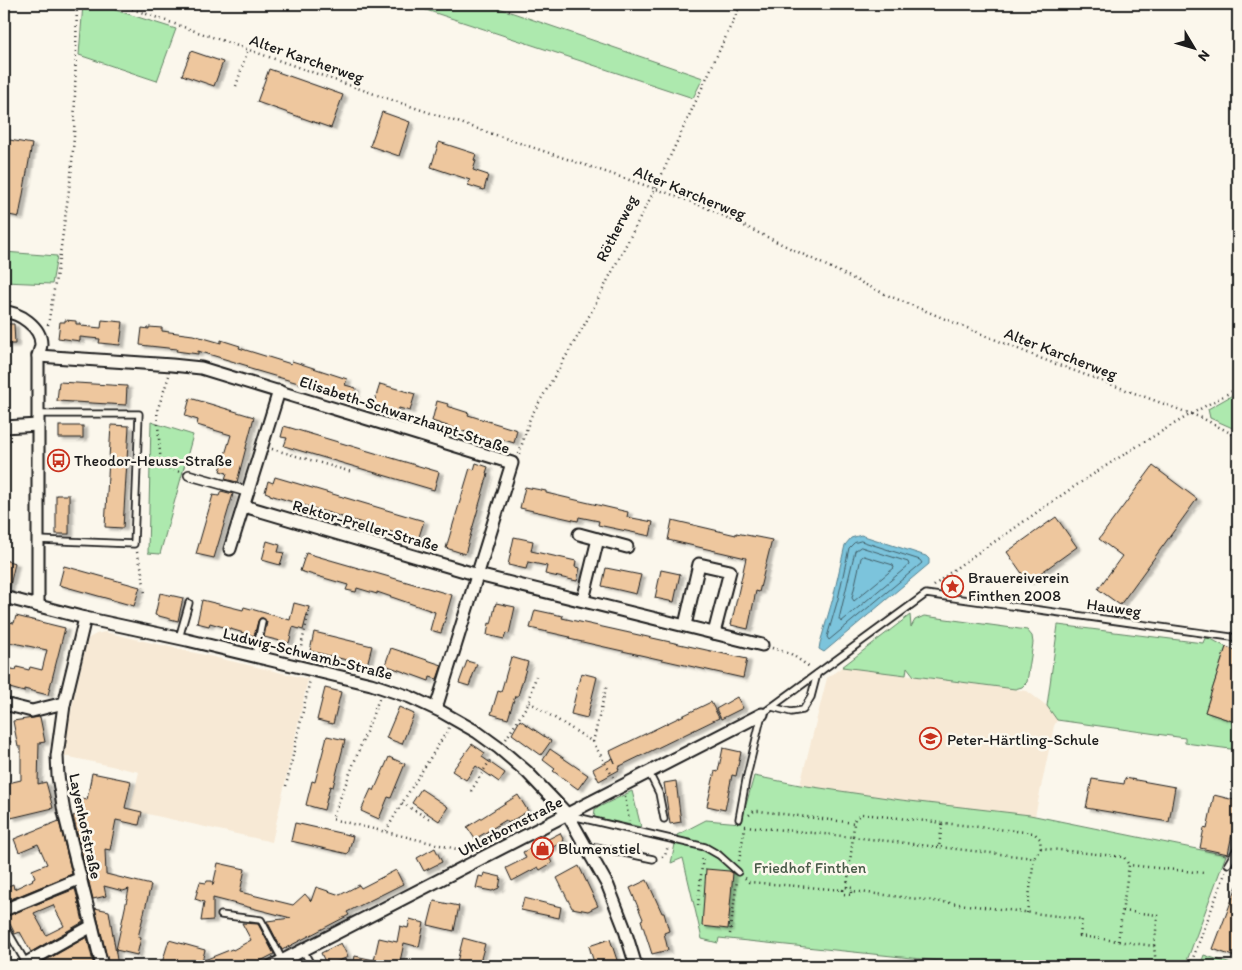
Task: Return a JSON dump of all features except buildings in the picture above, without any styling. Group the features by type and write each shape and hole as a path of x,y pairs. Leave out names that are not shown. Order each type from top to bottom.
{"street":[{"path":"4,312 16,314 30,324 37,332 41,344 38,356 38,605"},
{"name":"Elisabeth-Schwarzhaupt-Straße","path":"38,356 201,368 512,463 436,708"},
{"path":"230,549 279,391"},
{"path":"4,427 38,419"},
{"path":"189,475 249,492"},
{"name":"Rektor-Preller-Straße","path":"244,506 478,575"},
{"path":"579,534 627,547"},
{"path":"583,600 598,539"},
{"path":"685,625 699,564 730,571 714,633"},
{"path":"478,575 762,645"},
{"name":"Ludwig-Schwamb-Straße","path":"4,597 85,618 179,638 371,684 436,708 477,732 499,748 527,772 568,815 608,886 624,927 636,966"},
{"name":"Layenhofstraße","path":"85,618 64,703 56,756 64,812 102,966"},
{"path":"4,704 32,711 64,703"},
{"name":"Uhlerbornstraße","path":"277,964 767,711"},
{"path":"4,910 81,878"},
{"path":"23,964 92,926"}],"lane":[{"path":"38,419 139,414 134,544 38,540"},
{"path":"739,819 746,780 767,711 926,594"},
{"name":"Hauweg","path":"926,594 1238,638"},
{"path":"179,638 188,603"},
{"path":"255,656 262,622"},
{"path":"767,711 790,712 803,710 811,697 817,674"},
{"path":"649,772 659,792 664,819"},
{"path":"568,815 704,847 719,854 738,872"},
{"path":"589,851 596,847 653,859"},
{"path":"1228,864 1238,847"},
{"path":"221,916 261,920 277,964"},
{"path":"7,930 23,964"},
{"path":"303,950 310,963 316,966"}],"path":[{"path":"41,344 48,326 71,175 74,137 77,4"},
{"name":"Alter Karcherweg","path":"118,4 707,208 888,295 1076,373 1191,414 1238,437"},
{"name":"Rötherweg","path":"512,463 519,455 530,418 586,322 655,189 741,4"},
{"path":"236,86 248,49"},
{"path":"172,365 157,411 162,466 189,475"},
{"path":"926,594 940,581 1055,499 1123,454 1238,388"},
{"path":"263,446 352,472"},
{"path":"134,544 142,570 145,594"},
{"path":"298,659 310,607"},
{"path":"762,645 791,654 808,665 817,674"},
{"path":"504,743 529,702 536,676"},
{"path":"286,786 311,677"},
{"path":"594,742 607,684"},
{"path":"381,694 332,819 475,853"},
{"path":"529,702 594,742 616,782"},
{"path":"386,831 451,724"},
{"path":"4,750 12,739"},
{"path":"471,791 494,753"},
{"path":"624,792 630,829"},
{"path":"402,803 430,820"},
{"path":"747,818 754,811 759,811 854,823"},
{"path":"847,887 854,823 855,819 862,814 1034,833 1040,839 1041,848 1034,858 1027,913"},
{"path":"730,934 745,824 1034,858"},
{"path":"939,848 942,824"},
{"path":"653,859 665,856 670,838"},
{"path":"698,905 704,847"},
{"path":"1041,848 1124,857 1129,865 1118,941"},
{"path":"1190,966 1228,864"},
{"path":"1129,865 1204,873"},
{"path":"738,872 749,882 843,890 844,887 853,888 852,896 842,894 843,890"},
{"path":"852,891 1082,919 1080,936 1154,946"},
{"path":"1123,911 1158,915 1154,946 1156,965 1159,966"}],"shaded area":[{"path":"105,632 308,679 272,842 130,810 139,772 65,756 68,724 86,645 89,638"},
{"name":"Peter-Härtling-Schule","path":"842,667 1027,691 1047,706 1057,720 1054,726 1035,816 901,800 800,785 827,678"}],"green space":[{"path":"83,4 96,4 176,29 157,81 79,55"},
{"path":"408,4 487,4 703,78 693,98"},
{"path":"4,252 57,256 52,284 4,282"},
{"path":"1238,392 1237,430 1210,418 1208,409"},
{"path":"151,422 193,435 160,554 148,553"},
{"path":"910,615 911,627 915,620 924,616 1027,630 1032,636 1033,643 1027,682 1022,687 1015,689 914,676 907,667 906,675 842,667"},
{"path":"1058,625 1203,643 1205,638 1226,647 1205,712 1238,723 1238,750 1185,743 1185,738 1057,720 1047,706"},
{"name":"Friedhof Finthen","path":"754,776 901,800 1030,815 1226,855 1185,966 988,966 719,938 718,943 702,939 683,858 671,863 677,835 706,820 741,823"},
{"path":"632,791 641,827 594,817 595,809"},
{"path":"1204,955 1237,966 1200,966"}],"water":[{"path":"861,535 926,556 929,559 929,564 824,652 819,649 820,643 845,545 851,538"}],"place":[{"name":"Theodor-Heuss-Straße","path":"58,460"},
{"name":"Brauereiverein Finthen 2008","path":"952,586"},
{"name":"Peter-Härtling-Schule","path":"931,739"},
{"name":"Blumenstiel","path":"542,848"}]}
